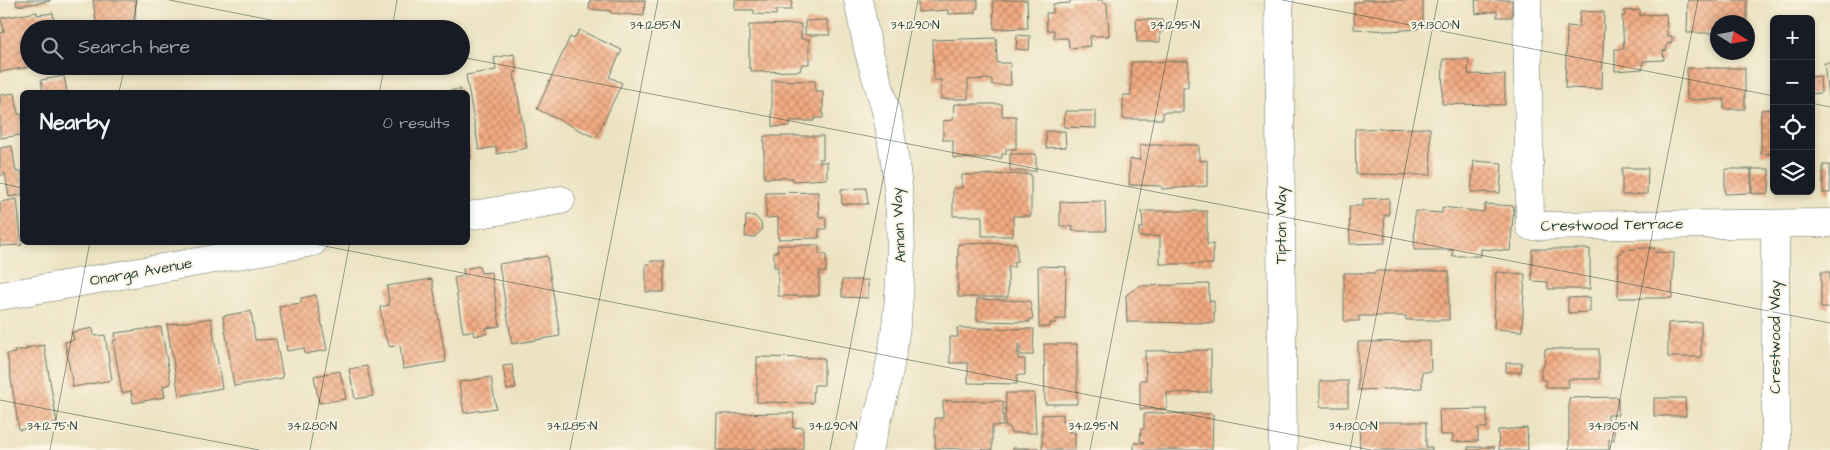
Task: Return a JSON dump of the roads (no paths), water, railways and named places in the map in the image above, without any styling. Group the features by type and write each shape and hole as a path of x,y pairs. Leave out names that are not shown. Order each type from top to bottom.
{"street":[{"name":"Annan Way","path":"858,0 869,53 889,124 901,217 902,273 897,328 883,407 868,450"},
{"name":"Tipton Way","path":"1279,0 1283,450"},
{"name":"Crestwood Terrace","path":"1527,0 1530,226 1830,223"},
{"path":"470,216 562,200"},
{"name":"Crestwood Way","path":"1775,224 1776,450"},
{"name":"Onarga Avenue","path":"0,296 295,245"}]}
